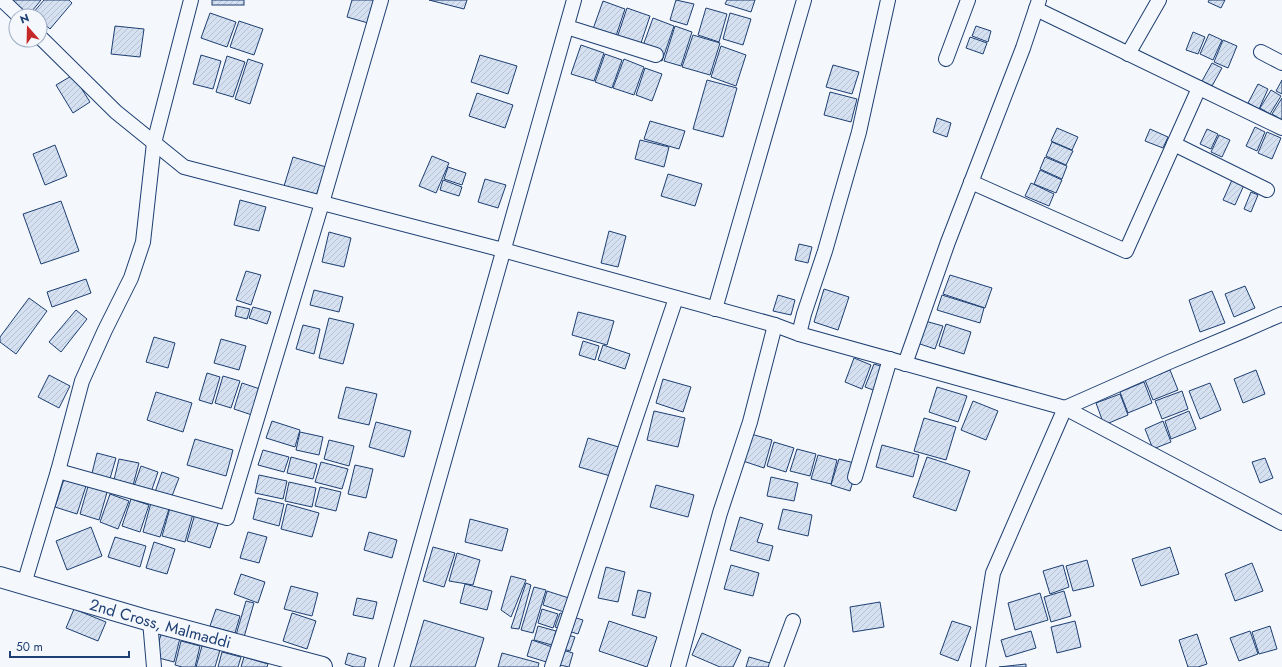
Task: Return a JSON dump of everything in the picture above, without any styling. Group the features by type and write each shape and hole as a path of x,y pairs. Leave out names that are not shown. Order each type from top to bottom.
{"street":[{"path":"2,0 10,8"},
{"path":"24,584 58,471 82,381 105,330 132,278 143,242 154,143 191,0"},
{"path":"58,471 227,518 322,203 381,0"},
{"path":"386,667 574,0"},
{"path":"715,309 804,0"},
{"path":"799,334 804,314 825,251 859,132 888,0"},
{"path":"946,59 968,0"},
{"path":"1128,54 1159,0"},
{"path":"905,364 948,242 1023,48 1038,5 1128,54 1282,128"},
{"path":"567,27 656,55"},
{"path":"48,45 116,112 184,167 503,250 775,325 799,334 1065,408 1282,523"},
{"path":"1261,52 1282,63"},
{"path":"971,182 1126,251 1199,88"},
{"path":"1174,144 1267,190"},
{"path":"552,667 676,298"},
{"path":"978,667 993,573 1065,408 1168,362 1282,314"},
{"path":"678,667 720,513 750,422 775,325"},
{"path":"855,477 890,359"},
{"name":"2nd Cross, Malmaddi","path":"0,577 150,621 322,667"},
{"path":"150,621 154,667"},
{"path":"776,667 793,621"}],"building":[{"path":"9,0 41,0 34,8 18,8"},
{"path":"44,0 69,0 72,3 50,29 48,27 48,8 37,8"},
{"path":"212,0 244,0 244,5 212,5"},
{"path":"352,0 374,0 368,23 347,17"},
{"path":"429,0 467,0 464,9"},
{"path":"676,0 694,4 687,25 670,20"},
{"path":"727,0 755,0 751,12 725,4"},
{"path":"1209,0 1225,0 1221,8 1208,2"},
{"path":"603,1 625,9 616,36 593,29"},
{"path":"627,8 650,16 638,52 615,44"},
{"path":"706,8 727,14 719,42 698,35"},
{"path":"210,13 236,22 227,47 201,38"},
{"path":"730,13 751,19 743,45 723,39"},
{"path":"653,18 674,26 662,61 640,54"},
{"path":"239,21 263,29 254,55 230,47"},
{"path":"115,26 144,29 140,57 111,54"},
{"path":"675,26 692,32 681,66 664,61"},
{"path":"976,26 991,31 988,42 972,36"},
{"path":"1193,32 1205,37 1198,54 1186,50"},
{"path":"1209,34 1222,40 1213,60 1200,54"},
{"path":"693,35 720,43 710,75 682,67"},
{"path":"970,37 987,43 983,54 966,48"},
{"path":"1223,40 1237,46 1228,68 1214,62"},
{"path":"581,45 604,53 594,81 571,74"},
{"path":"721,46 746,55 736,86 711,77"},
{"path":"605,54 622,60 612,88 595,82"},
{"path":"201,55 221,61 213,89 193,84"},
{"path":"480,55 517,66 508,94 471,82"},
{"path":"227,56 245,62 233,97 216,92"},
{"path":"248,59 263,64 250,104 235,99"},
{"path":"624,59 644,67 634,95 613,88"},
{"path":"1212,63 1222,68 1212,86 1202,81"},
{"path":"833,65 859,72 852,94 826,87"},
{"path":"645,68 662,74 652,101 636,95"},
{"path":"73,75 90,102 73,113 56,85"},
{"path":"707,80 737,88 723,137 693,129"},
{"path":"1282,80 1282,94 1276,91"},
{"path":"1258,84 1268,89 1259,109 1248,103"},
{"path":"1271,90 1281,96 1270,114 1260,108"},
{"path":"830,92 857,99 851,122 824,115"},
{"path":"477,93 513,105 505,128 469,116"},
{"path":"1282,98 1282,120 1272,114"},
{"path":"937,118 951,123 947,137 933,132"},
{"path":"650,121 685,131 679,149 644,139"},
{"path":"1255,127 1265,132 1257,151 1246,146"},
{"path":"1057,128 1078,137 1072,150 1051,141"},
{"path":"1150,129 1168,137 1163,148 1145,141"},
{"path":"1207,129 1218,134 1211,149 1200,144"},
{"path":"1267,132 1281,138 1272,159 1258,153"},
{"path":"1219,135 1230,140 1222,157 1211,152"},
{"path":"640,140 669,147 664,167 635,159"},
{"path":"1052,142 1073,151 1066,165 1046,156"},
{"path":"55,145 67,176 45,185 33,154"},
{"path":"432,156 449,163 436,193 419,186"},
{"path":"293,157 326,167 316,196 284,186"},
{"path":"1045,157 1067,166 1062,179 1040,169"},
{"path":"448,167 466,173 462,185 444,179"},
{"path":"1040,170 1062,180 1056,193 1034,184"},
{"path":"668,174 702,184 695,206 661,196"},
{"path":"485,179 506,185 498,208 478,202"},
{"path":"443,180 462,187 459,196 440,190"},
{"path":"1232,180 1244,185 1235,205 1223,200"},
{"path":"1031,183 1054,194 1049,206 1025,196"},
{"path":"1251,192 1258,195 1251,212 1244,209"},
{"path":"240,200 266,207 259,231 234,225"},
{"path":"61,201 79,251 41,264 23,214"},
{"path":"609,231 626,236 618,267 601,263"},
{"path":"329,232 351,238 344,267 322,262"},
{"path":"799,244 812,247 808,263 795,260"},
{"path":"246,271 261,275 251,305 236,300"},
{"path":"950,275 992,288 985,308 943,294"},
{"path":"86,279 91,293 52,307 47,292"},
{"path":"1245,286 1255,308 1234,317 1225,294"},
{"path":"824,289 849,297 838,330 814,322"},
{"path":"314,290 343,297 339,312 310,305"},
{"path":"1212,291 1225,323 1200,332 1189,300"},
{"path":"778,295 795,300 791,315 773,311"},
{"path":"942,295 984,308 980,323 937,310"},
{"path":"29,298 47,311 16,354 0,342 0,337"},
{"path":"237,306 250,309 247,319 235,316"},
{"path":"253,307 271,312 267,324 249,318"},
{"path":"76,310 87,319 61,352 49,342"},
{"path":"578,312 614,321 607,345 572,335"},
{"path":"329,318 354,324 343,364 319,358"},
{"path":"925,321 943,326 935,349 917,343"},
{"path":"946,324 971,332 964,354 939,346"},
{"path":"303,325 320,329 314,354 296,349"},
{"path":"154,337 175,343 168,368 146,362"},
{"path":"221,339 246,346 239,370 214,363"},
{"path":"583,341 599,346 595,360 579,355"},
{"path":"603,345 630,354 625,369 598,360"},
{"path":"854,358 871,365 862,389 845,382"},
{"path":"874,364 893,370 884,394 865,387"},
{"path":"1170,370 1178,390 1153,400 1145,380"},
{"path":"1256,370 1265,394 1243,403 1234,379"},
{"path":"207,373 220,377 212,404 199,400"},
{"path":"49,375 70,386 59,408 38,397"},
{"path":"223,376 240,381 231,408 215,403"},
{"path":"663,379 691,387 683,412 656,403"},
{"path":"1144,382 1152,403 1128,413 1120,392"},
{"path":"242,383 263,390 255,416 234,409"},
{"path":"1210,383 1221,410 1200,419 1189,391"},
{"path":"346,387 377,394 369,425 338,418"},
{"path":"937,387 967,396 958,422 929,412"},
{"path":"1182,391 1188,409 1162,419 1155,401"},
{"path":"156,392 192,403 183,432 147,420"},
{"path":"1120,394 1128,415 1104,425 1096,403"},
{"path":"973,401 998,411 986,440 961,430"},
{"path":"654,411 685,418 678,447 647,440"},
{"path":"1189,411 1196,429 1171,439 1165,421"},
{"path":"924,418 956,427 946,460 914,451"},
{"path":"272,421 300,430 295,447 266,438"},
{"path":"1163,421 1171,442 1153,449 1145,429"},
{"path":"376,422 411,431 404,457 369,447"},
{"path":"300,432 323,437 319,455 296,450"},
{"path":"751,434 772,440 764,468 743,461"},
{"path":"588,438 629,450 621,479 579,467"},
{"path":"195,439 233,450 226,476 187,465"},
{"path":"329,440 354,446 349,466 324,459"},
{"path":"774,442 794,448 786,472 767,466"},
{"path":"882,445 919,455 913,477 876,467"},
{"path":"797,449 816,454 810,476 790,471"},
{"path":"263,450 289,457 284,472 258,465"},
{"path":"97,453 116,458 109,482 91,477"},
{"path":"818,455 837,460 831,484 811,479"},
{"path":"291,457 317,464 313,479 287,473"},
{"path":"927,457 970,471 956,511 913,497"},
{"path":"1265,458 1273,478 1260,483 1252,462"},
{"path":"119,459 139,463 132,489 113,484"},
{"path":"839,459 858,464 850,491 831,485"},
{"path":"321,462 348,469 342,489 315,482"},
{"path":"355,465 373,469 366,498 348,494"},
{"path":"141,466 158,472 150,495 133,489"},
{"path":"162,472 179,478 170,501 154,495"},
{"path":"259,475 287,481 283,499 255,493"},
{"path":"771,477 798,483 794,501 767,496"},
{"path":"64,479 86,486 77,514 55,507"},
{"path":"289,482 316,488 312,507 285,501"},
{"path":"89,483 108,489 99,520 80,514"},
{"path":"656,485 694,495 688,517 650,507"},
{"path":"320,487 341,492 336,511 315,506"},
{"path":"110,494 129,501 118,529 100,522"},
{"path":"258,498 284,504 279,526 253,519"},
{"path":"131,499 149,505 140,532 122,526"},
{"path":"151,503 169,509 160,537 143,532"},
{"path":"287,504 319,513 312,537 281,529"},
{"path":"170,508 193,514 185,542 162,536"},
{"path":"783,509 812,515 808,536 778,529"},
{"path":"195,514 219,521 210,548 187,541"},
{"path":"740,517 763,524 757,542 773,546 769,561 730,550"},
{"path":"470,519 508,529 502,551 465,542"},
{"path":"91,527 102,556 67,570 56,541"},
{"path":"248,532 267,537 259,563 240,558"},
{"path":"369,532 397,540 392,558 364,550"},
{"path":"115,537 146,546 140,567 108,557"},
{"path":"154,542 175,549 167,574 146,568"},
{"path":"433,547 455,553 444,587 423,581"},
{"path":"1170,547 1179,574 1141,586 1132,559"},
{"path":"457,553 480,560 473,585 449,581"},
{"path":"1087,560 1094,586 1073,591 1066,566"},
{"path":"1252,563 1263,591 1235,601 1225,574"},
{"path":"731,565 759,573 753,596 724,589"},
{"path":"1063,565 1069,587 1050,594 1043,571"},
{"path":"606,567 625,572 618,602 598,598"},
{"path":"241,574 265,582 258,603 234,594"},
{"path":"511,576 526,580 511,617 501,610"},
{"path":"526,583 531,585 519,629 511,628"},
{"path":"465,584 492,591 487,610 460,603"},
{"path":"291,586 318,593 312,616 284,609"},
{"path":"534,587 546,590 533,633 521,630"},
{"path":"638,590 651,593 645,618 632,615"},
{"path":"547,591 572,599 567,613 543,605"},
{"path":"1064,591 1071,616 1051,622 1044,597"},
{"path":"1040,593 1048,620 1015,630 1008,603"},
{"path":"357,598 377,602 373,619 353,615"},
{"path":"246,601 254,603 244,637 236,635"},
{"path":"880,602 884,627 853,632 850,607"},
{"path":"74,609 106,622 98,641 66,628"},
{"path":"216,609 240,616 235,633 210,626"},
{"path":"542,609 558,614 553,628 538,623"},
{"path":"292,613 316,621 307,649 283,641"},
{"path":"560,613 583,620 578,634 555,627"},
{"path":"424,620 484,638 475,667 410,667"},
{"path":"609,621 657,637 647,667 599,651"},
{"path":"952,621 971,627 958,661 940,654"},
{"path":"1075,621 1081,647 1057,653 1051,627"},
{"path":"538,626 556,631 552,645 534,640"},
{"path":"1270,626 1277,649 1259,654 1252,632"},
{"path":"1031,631 1036,648 1006,657 1001,640"},
{"path":"1250,631 1258,654 1239,661 1230,638"},
{"path":"557,632 575,637 570,651 553,646"},
{"path":"702,633 741,650 733,667 720,667 692,655"},
{"path":"161,634 180,638 174,662 155,657"},
{"path":"1197,634 1207,664 1198,667 1188,667 1179,640"},
{"path":"532,640 558,649 553,664 527,656"},
{"path":"181,641 200,646 195,667 182,667 175,665"},
{"path":"202,646 220,650 215,667 196,667"},
{"path":"559,649 573,653 569,667 555,664"},
{"path":"222,652 241,657 238,667 218,667"},
{"path":"348,653 366,658 364,667 354,667 345,664"},
{"path":"502,653 539,663 538,667 498,667"},
{"path":"244,657 268,664 267,667 241,667"},
{"path":"749,657 784,667 746,667"},
{"path":"1026,664 1026,667 999,667"}]}
